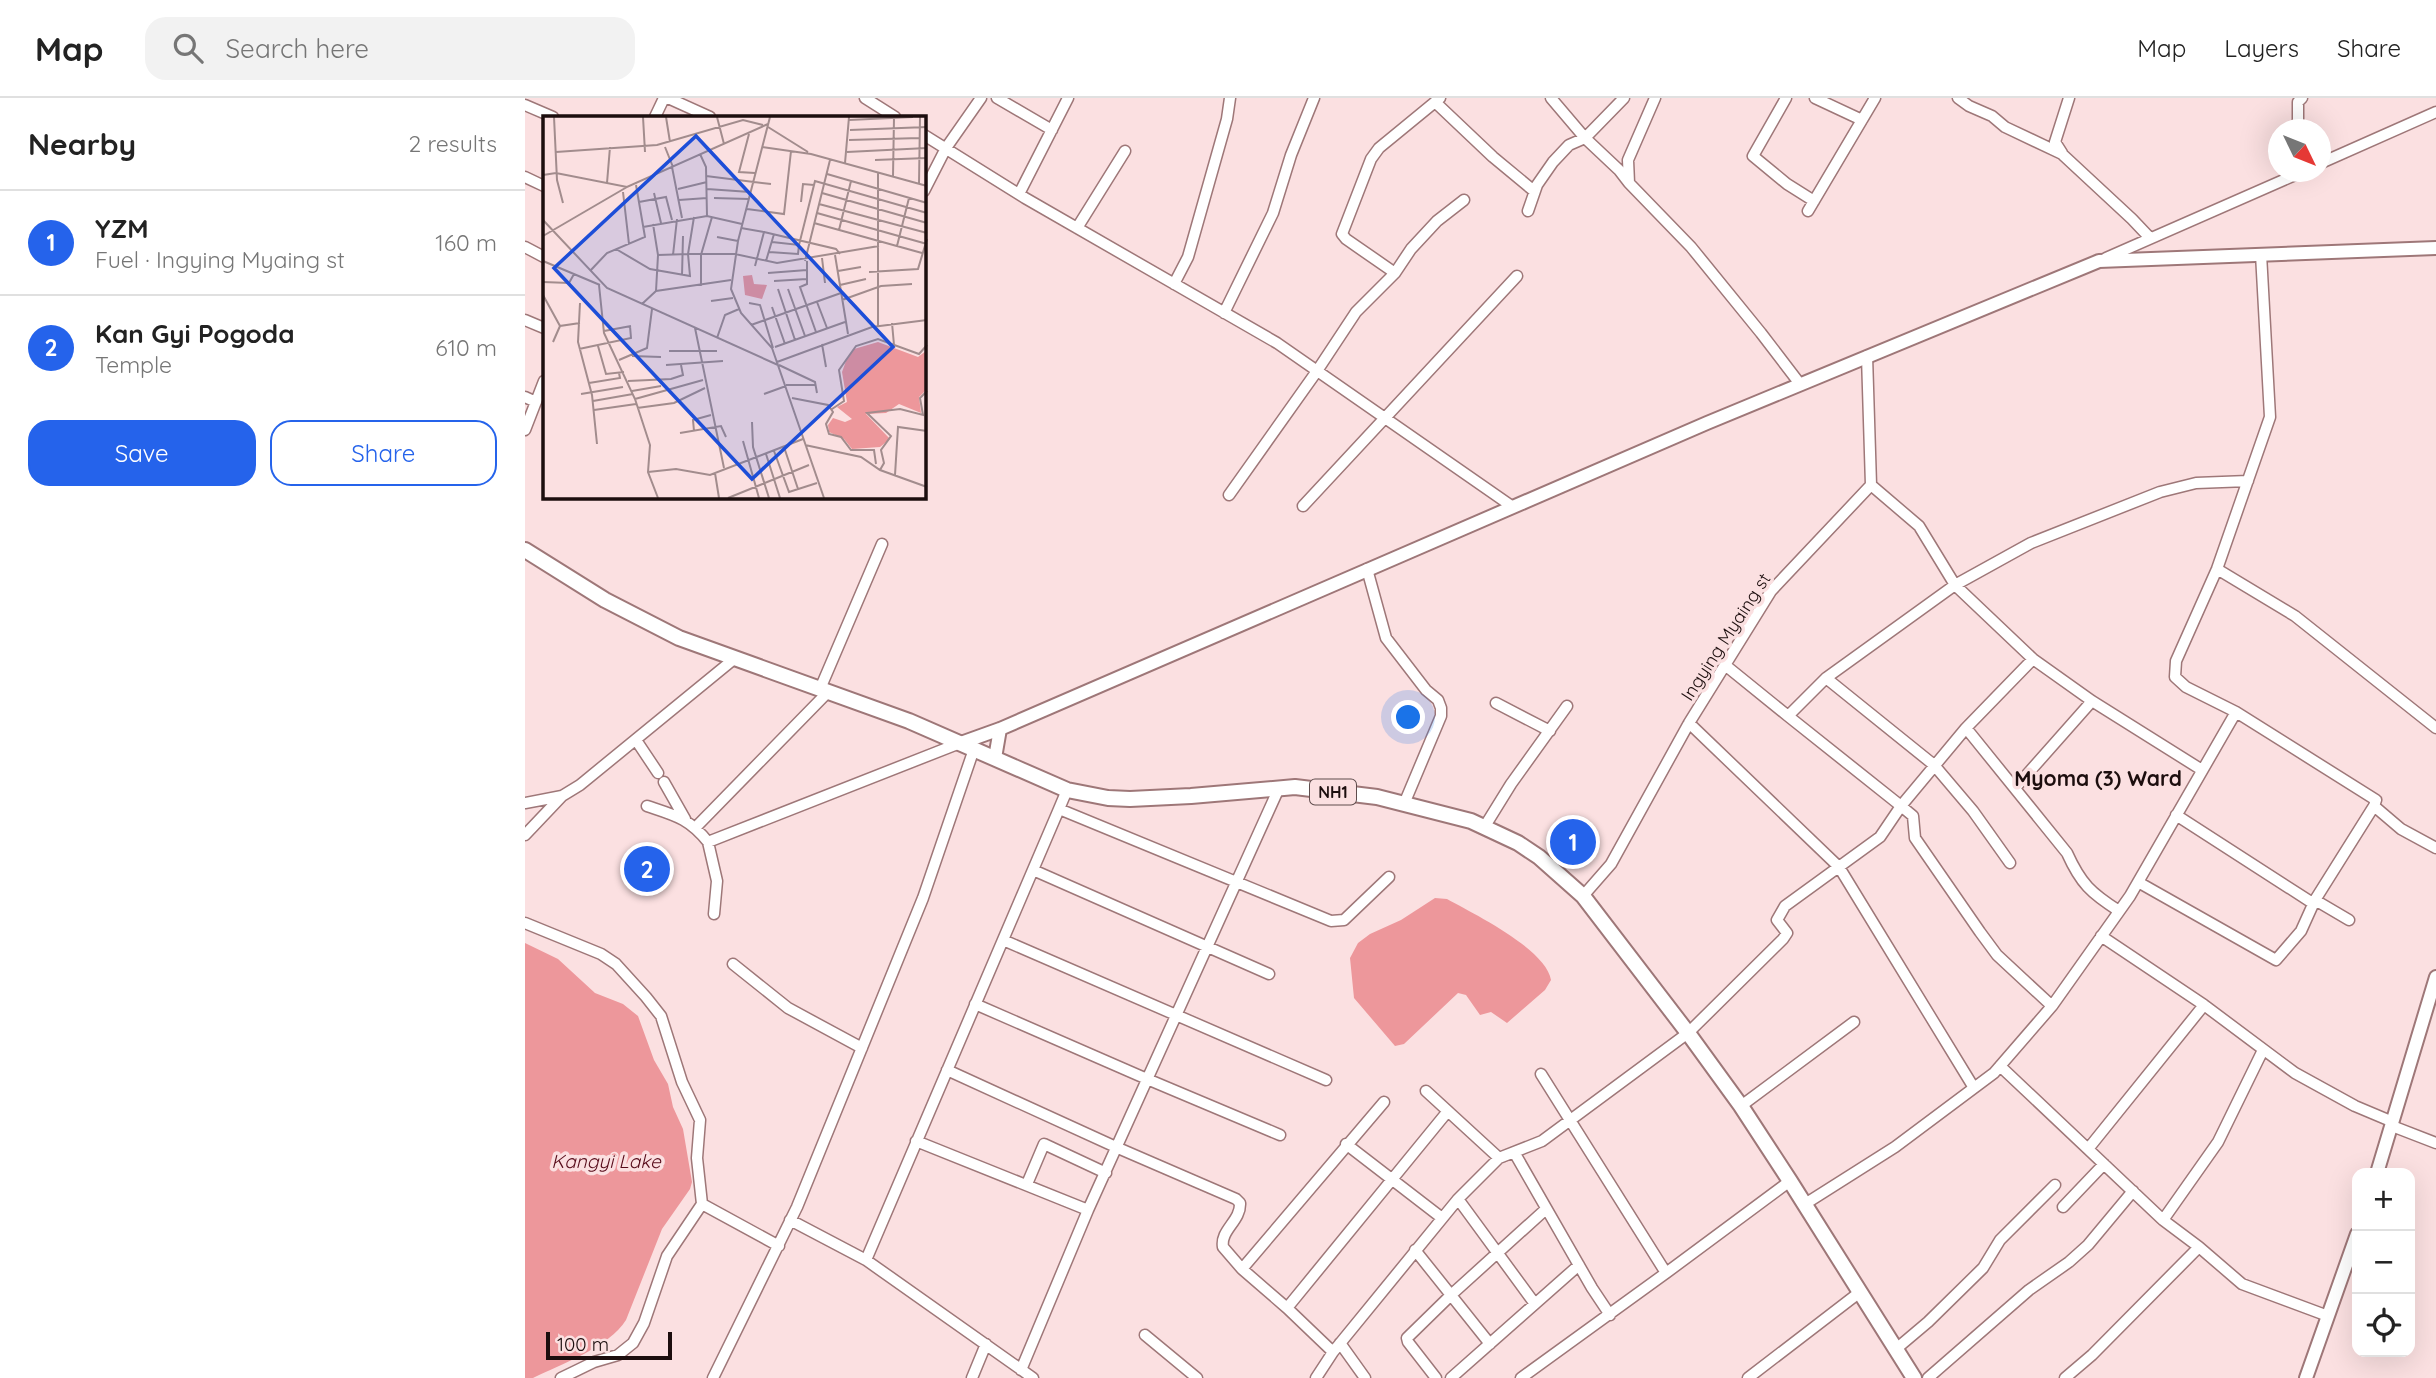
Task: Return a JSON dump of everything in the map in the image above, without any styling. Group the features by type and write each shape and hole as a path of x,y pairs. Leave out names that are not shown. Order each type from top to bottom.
{"highway":[{"name":"NH1","path":"525,550 646,623 734,660 909,721 1067,790 1108,798 1130,799 1295,787 1377,797 1485,826 1518,843 1539,857 1583,896 1688,1033 1741,1106 1914,1378"}],"main road":[{"path":"968,746 1000,729 1367,569 1800,384 2099,261 2436,248"},
{"path":"995,758 1000,729"},
{"path":"2379,1168 2436,977"},
{"path":"2306,1378 2352,1248"}],"street":[{"path":"656,116 666,98 708,116"},
{"path":"865,98 893,116"},
{"path":"926,187 946,148 981,98"},
{"path":"997,98 1052,130"},
{"path":"1019,194 1068,98"},
{"path":"1174,284 1188,257 1227,119 1230,98"},
{"path":"1224,313 1273,213 1291,155 1314,98"},
{"path":"1551,98 1585,138 1691,247 1800,384"},
{"path":"1528,211 1537,185 1560,153 1569,145 1585,138 1624,98"},
{"path":"1629,183 1628,160 1655,98"},
{"path":"1786,98 1753,156 1787,184 1814,201"},
{"path":"1815,98 1862,120"},
{"path":"1808,211 1875,98"},
{"path":"1958,98 2005,127 2062,154"},
{"path":"2069,98 2055,142 2062,154 2150,238"},
{"path":"2298,119 2298,102 2302,98"},
{"path":"1395,273 1346,239 1342,233 1371,159 1379,148 1438,100 1493,158 1535,191"},
{"path":"525,105 551,116"},
{"path":"2331,159 2436,112"},
{"path":"926,136 1019,194 1277,343 1513,507"},
{"path":"1077,228 1125,151"},
{"path":"525,177 543,186"},
{"path":"2099,261 2279,182"},
{"path":"1229,495 1356,312 1395,273 1437,221 1464,200"},
{"path":"525,247 543,256"},
{"path":"2138,882 2276,960 2301,931 2315,900 2376,800 2236,712 2186,687 2175,677 2176,661 2217,569 2270,417 2261,254"},
{"path":"1303,506 1517,276"},
{"path":"525,320 543,328"},
{"path":"1867,356 1871,485 1919,526 1955,584 2033,659 2092,701 2202,770"},
{"path":"525,430 543,384"},
{"path":"525,397 536,402"},
{"path":"1788,716 1826,678 1955,584 2031,543 2160,492 2196,483 2248,481"},
{"name":"Ingying Myaing st","path":"1583,896 1611,864 1689,723 1771,591 1871,485"},
{"path":"696,827 824,690 882,544"},
{"path":"1367,569 1386,638 1426,690 1438,700 1441,708 1441,716 1404,804"},
{"path":"2217,569 2295,616 2436,728"},
{"path":"1316,1378 1336,1347 1458,1199 1499,1158 1542,1141 1688,1033 1783,939 1787,933 1777,920 1785,906 1880,837 1934,765 2033,659"},
{"path":"525,835 562,796 580,785 665,713 734,660"},
{"path":"1725,665 1913,816 1915,838 1980,932 1997,955 2052,1006"},
{"path":"1826,678 1934,765 1973,811 2010,863"},
{"path":"2015,788 2092,701"},
{"path":"1496,703 1550,731"},
{"path":"1485,826 1511,784 1567,706"},
{"path":"1805,1204 1895,1147 2000,1066 2052,1006 2119,911 2236,712"},
{"path":"1689,723 1839,867 1974,1088"},
{"path":"1966,728 2067,853 2076,873 2092,893 2119,911"},
{"path":"636,740 685,819"},
{"path":"708,842 968,746"},
{"path":"713,1378 779,1246 923,898 968,746"},
{"path":"1021,1370 1088,1210 1279,788"},
{"path":"866,1260 1067,790"},
{"path":"525,803 562,796"},
{"path":"647,806 685,819 696,827 708,842 717,881 714,914"},
{"path":"2374,806 2401,829 2436,848"},
{"path":"1059,809 1339,922 1348,917 1389,877"},
{"path":"2176,815 2311,902 2315,900 2349,920"},
{"path":"1033,870 1269,974"},
{"path":"525,923 601,954 616,964 661,1016 682,1082 700,1120 698,1158 702,1204 667,1256 633,1343 618,1354 561,1378"},
{"path":"2101,936 2204,1005 2295,1073 2355,1106 2436,1143"},
{"path":"1003,940 1326,1080"},
{"path":"733,964 788,1008 862,1048"},
{"path":"975,1004 1280,1135"},
{"path":"2088,1149 2204,1005"},
{"path":"1741,1106 1854,1021"},
{"path":"2163,1220 2218,1142 2263,1050"},
{"path":"2000,1066 2163,1220 2242,1284 2328,1316"},
{"path":"947,1070 1236,1199 1240,1203 1241,1211 1223,1236 1223,1247 1242,1269 1336,1347 1365,1378"},
{"path":"1541,1074 1666,1273"},
{"path":"1426,1091 1499,1158"},
{"path":"1242,1269 1384,1102"},
{"path":"1287,1308 1448,1111"},
{"path":"916,1141 1088,1210"},
{"path":"1027,1184 1044,1144 1106,1173"},
{"path":"1346,1144 1442,1218"},
{"path":"1514,1152 1610,1315"},
{"path":"2063,1207 2104,1164"},
{"path":"1521,1378 1790,1181"},
{"path":"1896,1349 1983,1268 2000,1240 2055,1185"},
{"path":"1928,1378 2029,1290 2088,1245 2133,1191"},
{"path":"1458,1199 1535,1304"},
{"path":"702,1204 779,1246"},
{"path":"1436,1378 1407,1338 1546,1209"},
{"path":"790,1220 866,1260 1033,1378"},
{"path":"2065,1378 2092,1355 2199,1247"},
{"path":"1415,1250 1490,1344"},
{"path":"1451,1378 1579,1265"},
{"path":"1748,1378 1860,1292"},
{"path":"1145,1335 1197,1378"},
{"path":"972,1378 986,1344"}],"water":[{"path":"1435,898 1447,899 1523,945 1546,968 1551,980 1545,990 1507,1023 1491,1012 1480,1015 1466,995 1458,993 1404,1044 1395,1046 1354,998 1350,958 1358,943 1370,934 1401,920"},
{"name":"Kangyi Lake","path":"525,943 558,959 595,993 623,1004 638,1016 654,1060 668,1084 673,1107 683,1129 692,1182 662,1229 626,1320 618,1330 597,1347 533,1378 525,1378"}],"place":[{"name":"YZM","path":"1573,842"},
{"name":"Kan Gyi Pogoda","path":"647,869"}],"district":[{"name":"Myoma (3) Ward","path":"2098,779"}]}
